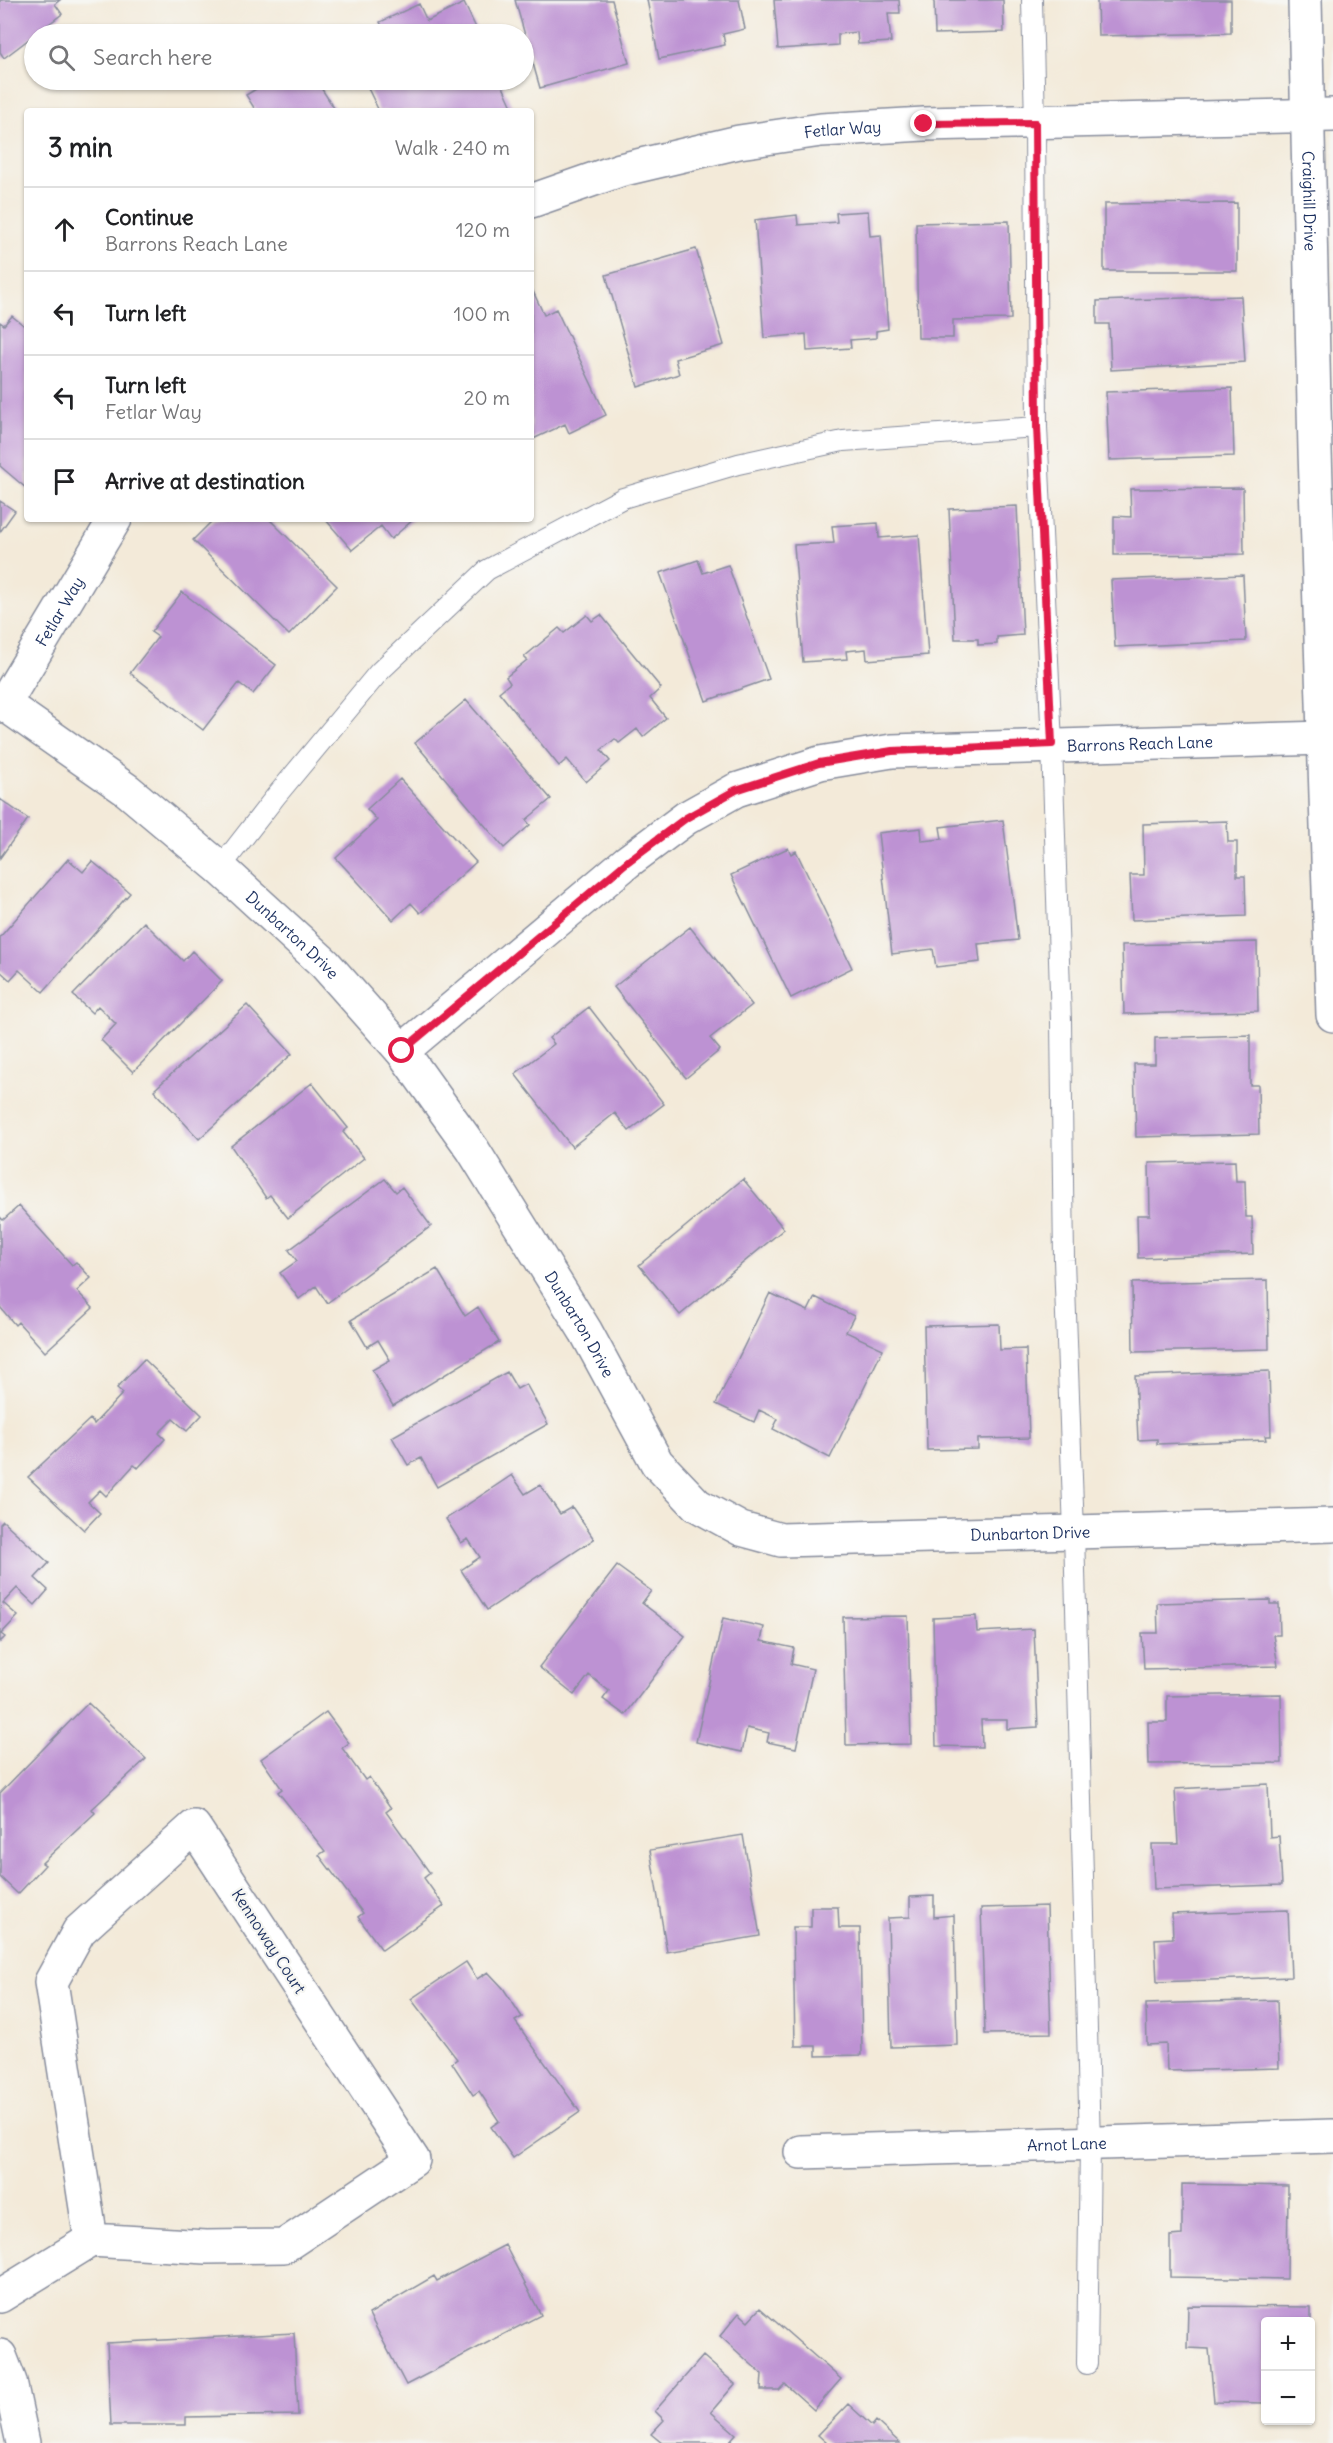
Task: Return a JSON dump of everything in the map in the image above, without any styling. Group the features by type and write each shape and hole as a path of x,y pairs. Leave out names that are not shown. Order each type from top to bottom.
{"street":[{"name":"Craighill Drive","path":"1305,0 1320,116 1315,451 1333,1015"},
{"name":"Fetlar Way","path":"534,200 620,170 739,142 821,130 924,124 1320,116"},
{"name":"Fetlar Way","path":"2,702 114,522"},
{"name":"Dunbarton Drive","path":"2,702 127,790 220,868 326,964 402,1051 473,1150 555,1278 657,1463 697,1506 741,1529 781,1540 1333,1525"},
{"name":"Barrons Reach Lane","path":"402,1051 627,862 686,818 736,790 819,763 892,751 1052,744 1325,738"},
{"name":"Kennoway Court","path":"194,1827 413,2160 284,2246 206,2247 91,2240 51,1982 79,1931 194,1827"},
{"name":"Arnot Lane","path":"801,2152 1333,2136"},
{"path":"0,2296 91,2240"},
{"path":"0,2356 10,2382 23,2443"}],"lane":[{"path":"1032,0 1037,427 1052,744 1061,1022 1064,1260 1074,1532 1090,2145 1087,2364"},
{"path":"220,868 276,796 379,672 487,570 623,498 738,464 843,441 1037,427"}],"building":[{"path":"0,0 60,0 55,4 62,14 49,24 24,24 24,43 4,58 0,52"},
{"path":"515,0 612,0 629,63 540,88 534,67 534,24 522,24"},
{"path":"647,0 739,0 745,29 723,34 725,45 659,59"},
{"path":"774,0 899,0 900,13 888,13 891,42 858,44 857,32 838,34 838,45 778,49"},
{"path":"934,0 1003,0 1004,32 935,34"},
{"path":"1097,0 1231,0 1231,33 1098,36"},
{"path":"464,3 474,24 381,24 380,22 419,4 427,21"},
{"path":"254,90 322,90 334,108 254,108 246,95"},
{"path":"369,90 505,90 513,108 378,108"},
{"path":"1237,203 1237,271 1104,271 1104,204"},
{"path":"868,211 870,236 881,235 888,329 876,331 876,338 850,340 851,348 807,351 806,334 764,338 755,220 797,215 798,225 837,222 836,213"},
{"path":"1009,221 1011,319 953,320 953,338 918,338 916,223"},
{"path":"696,249 724,345 675,359 679,374 638,387 606,275"},
{"path":"534,293 544,315 556,309 606,415 569,433 565,424 534,439"},
{"path":"1241,296 1245,362 1111,370 1109,324 1097,324 1097,301"},
{"path":"12,316 24,326 24,486 0,466 0,322 4,325"},
{"path":"1232,388 1234,456 1109,460 1106,392"},
{"path":"1243,488 1244,554 1114,555 1114,516 1131,517 1130,489"},
{"path":"0,501 15,511 0,532"},
{"path":"1017,506 1023,635 997,637 997,644 978,645 978,639 955,639 949,509"},
{"path":"211,522 272,522 337,586 289,635 193,540"},
{"path":"328,522 411,522 391,539 381,526 352,550"},
{"path":"878,523 879,538 919,535 928,655 867,660 866,649 846,651 847,659 803,662 794,545 834,543 832,526"},
{"path":"698,560 703,573 728,565 769,679 706,701 660,573"},
{"path":"1243,575 1246,641 1115,647 1111,580"},
{"path":"182,592 276,665 253,694 239,683 203,730 130,673 158,637 151,632"},
{"path":"587,615 592,621 601,615 661,688 650,698 666,718 643,737 637,729 619,743 615,739 601,750 610,761 586,782 567,759 559,766 499,692 510,683 506,677 527,660 524,657 559,628 564,633"},
{"path":"466,700 551,799 526,820 530,825 504,848 415,743"},
{"path":"400,779 476,862 420,913 411,903 393,920 336,858 377,820 367,809"},
{"path":"0,799 28,819 0,858"},
{"path":"1003,820 1018,940 978,944 980,962 936,967 933,949 892,954 878,833 921,828 922,841 942,839 940,827"},
{"path":"1227,821 1228,842 1237,842 1237,876 1245,876 1246,916 1132,920 1130,875 1144,875 1143,824"},
{"path":"788,848 791,854 796,851 852,968 791,998 731,875"},
{"path":"68,859 83,872 92,861 130,893 43,992 19,970 10,980 0,971 0,937"},
{"path":"144,922 183,961 192,951 222,981 133,1072 101,1040 116,1024 98,1006 92,1013 73,995"},
{"path":"690,927 752,1005 710,1038 720,1050 686,1078 614,987"},
{"path":"1257,942 1258,1011 1124,1014 1122,945"},
{"path":"247,1005 292,1054 199,1139 154,1090"},
{"path":"589,1007 664,1104 629,1131 615,1113 572,1147 515,1074 554,1044 549,1038"},
{"path":"1250,1035 1250,1085 1258,1085 1259,1134 1136,1137 1134,1064 1155,1064 1155,1038"},
{"path":"312,1083 348,1128 343,1132 364,1158 288,1218 270,1195 266,1198 231,1146"},
{"path":"1235,1161 1236,1181 1245,1181 1246,1217 1252,1217 1253,1254 1138,1258 1137,1215 1150,1215 1149,1163"},
{"path":"385,1179 396,1192 402,1187 431,1226 327,1303 316,1286 299,1299 280,1273 297,1261 289,1250"},
{"path":"743,1179 784,1229 680,1315 639,1265"},
{"path":"19,1206 72,1265 76,1262 91,1278 77,1291 93,1308 45,1352 18,1322 15,1325 0,1307 0,1217 3,1220"},
{"path":"437,1269 465,1316 478,1307 499,1342 393,1406 372,1370 390,1360 378,1340 367,1347 351,1320"},
{"path":"1268,1280 1269,1349 1133,1352 1132,1283"},
{"path":"770,1293 808,1311 815,1297 854,1316 846,1332 883,1349 830,1458 773,1429 778,1419 759,1410 754,1422 716,1404"},
{"path":"999,1324 1000,1350 1026,1349 1029,1438 978,1439 978,1449 927,1450 924,1326"},
{"path":"144,1359 202,1415 187,1431 173,1419 159,1433 165,1439 138,1468 134,1465 106,1496 100,1490 88,1502 100,1513 84,1530 28,1477 90,1419 94,1424 123,1393 117,1388"},
{"path":"1269,1371 1271,1436 1265,1436 1266,1440 1157,1444 1157,1439 1138,1440 1135,1376"},
{"path":"507,1372 517,1389 526,1384 548,1424 437,1487 421,1458 408,1465 392,1437"},
{"path":"512,1475 525,1494 540,1485 560,1514 572,1507 594,1539 487,1610 461,1570 480,1557 468,1539 461,1543 446,1519"},
{"path":"3,1521 49,1563 35,1578 48,1590 35,1605 17,1588 3,1603 18,1616 1,1634 5,1637 0,1642 0,1524"},
{"path":"617,1566 651,1591 642,1603 685,1636 625,1715 603,1699 609,1691 589,1675 574,1695 539,1667"},
{"path":"1270,1600 1270,1604 1279,1604 1280,1635 1273,1635 1278,1666 1144,1669 1142,1633 1158,1633 1157,1603"},
{"path":"908,1616 911,1744 846,1745 843,1617"},
{"path":"976,1616 977,1632 1034,1629 1038,1727 1007,1729 1007,1720 981,1720 982,1747 936,1746 933,1618"},
{"path":"723,1618 764,1627 761,1641 794,1648 791,1664 813,1669 796,1748 767,1742 769,1733 747,1728 742,1752 696,1742"},
{"path":"1281,1694 1282,1763 1149,1764 1148,1722 1167,1722 1167,1696"},
{"path":"88,1703 146,1759 92,1809 95,1813 42,1863 45,1865 18,1894 0,1877 0,1793"},
{"path":"326,1712 349,1743 342,1748 365,1780 369,1777 391,1808 386,1812 430,1873 424,1878 444,1906 382,1950 358,1917 363,1913 319,1855 325,1851 278,1792 282,1789 261,1759"},
{"path":"1268,1784 1270,1837 1279,1836 1282,1885 1154,1889 1152,1844 1178,1844 1175,1789"},
{"path":"743,1835 760,1936 667,1952 650,1850"},
{"path":"934,1896 934,1917 954,1915 957,2045 891,2047 888,1918 910,1917 910,1897"},
{"path":"1047,1906 1051,2033 985,2034 981,1908"},
{"path":"811,1907 838,1907 839,1928 860,1928 862,2055 816,2056 816,2046 795,2046 793,1927 811,1927"},
{"path":"1288,1910 1291,1977 1157,1982 1155,1939 1173,1938 1172,1914"},
{"path":"466,1962 477,1979 488,1972 503,1988 522,2017 515,2021 580,2112 513,2158 491,2127 499,2121 479,2091 473,2095 452,2063 457,2059 411,1999"},
{"path":"1277,2000 1279,2068 1167,2071 1166,2044 1147,2045 1146,2004"},
{"path":"1182,2184 1288,2186 1287,2279 1170,2277 1170,2236 1182,2235"},
{"path":"505,2245 541,2315 406,2385 369,2314 434,2276 437,2281"},
{"path":"1188,2306 1311,2307 1311,2317 1261,2317 1261,2403 1214,2402 1209,2349 1187,2348"},
{"path":"760,2308 841,2379 814,2410 785,2384 779,2390 761,2390 762,2374 720,2336 739,2313 748,2321"},
{"path":"294,2333 298,2415 186,2417 186,2425 111,2425 107,2343"},
{"path":"703,2356 735,2384 711,2412 736,2434 728,2443 662,2443 651,2434 664,2420 655,2411"},
{"path":"848,2404 872,2426 876,2421 900,2443 827,2443 818,2435"}],"route":[{"path":"402,1051 627,862 686,818 736,790 819,763 892,751 1052,744 1037,427 1035,123 924,124"}]}
